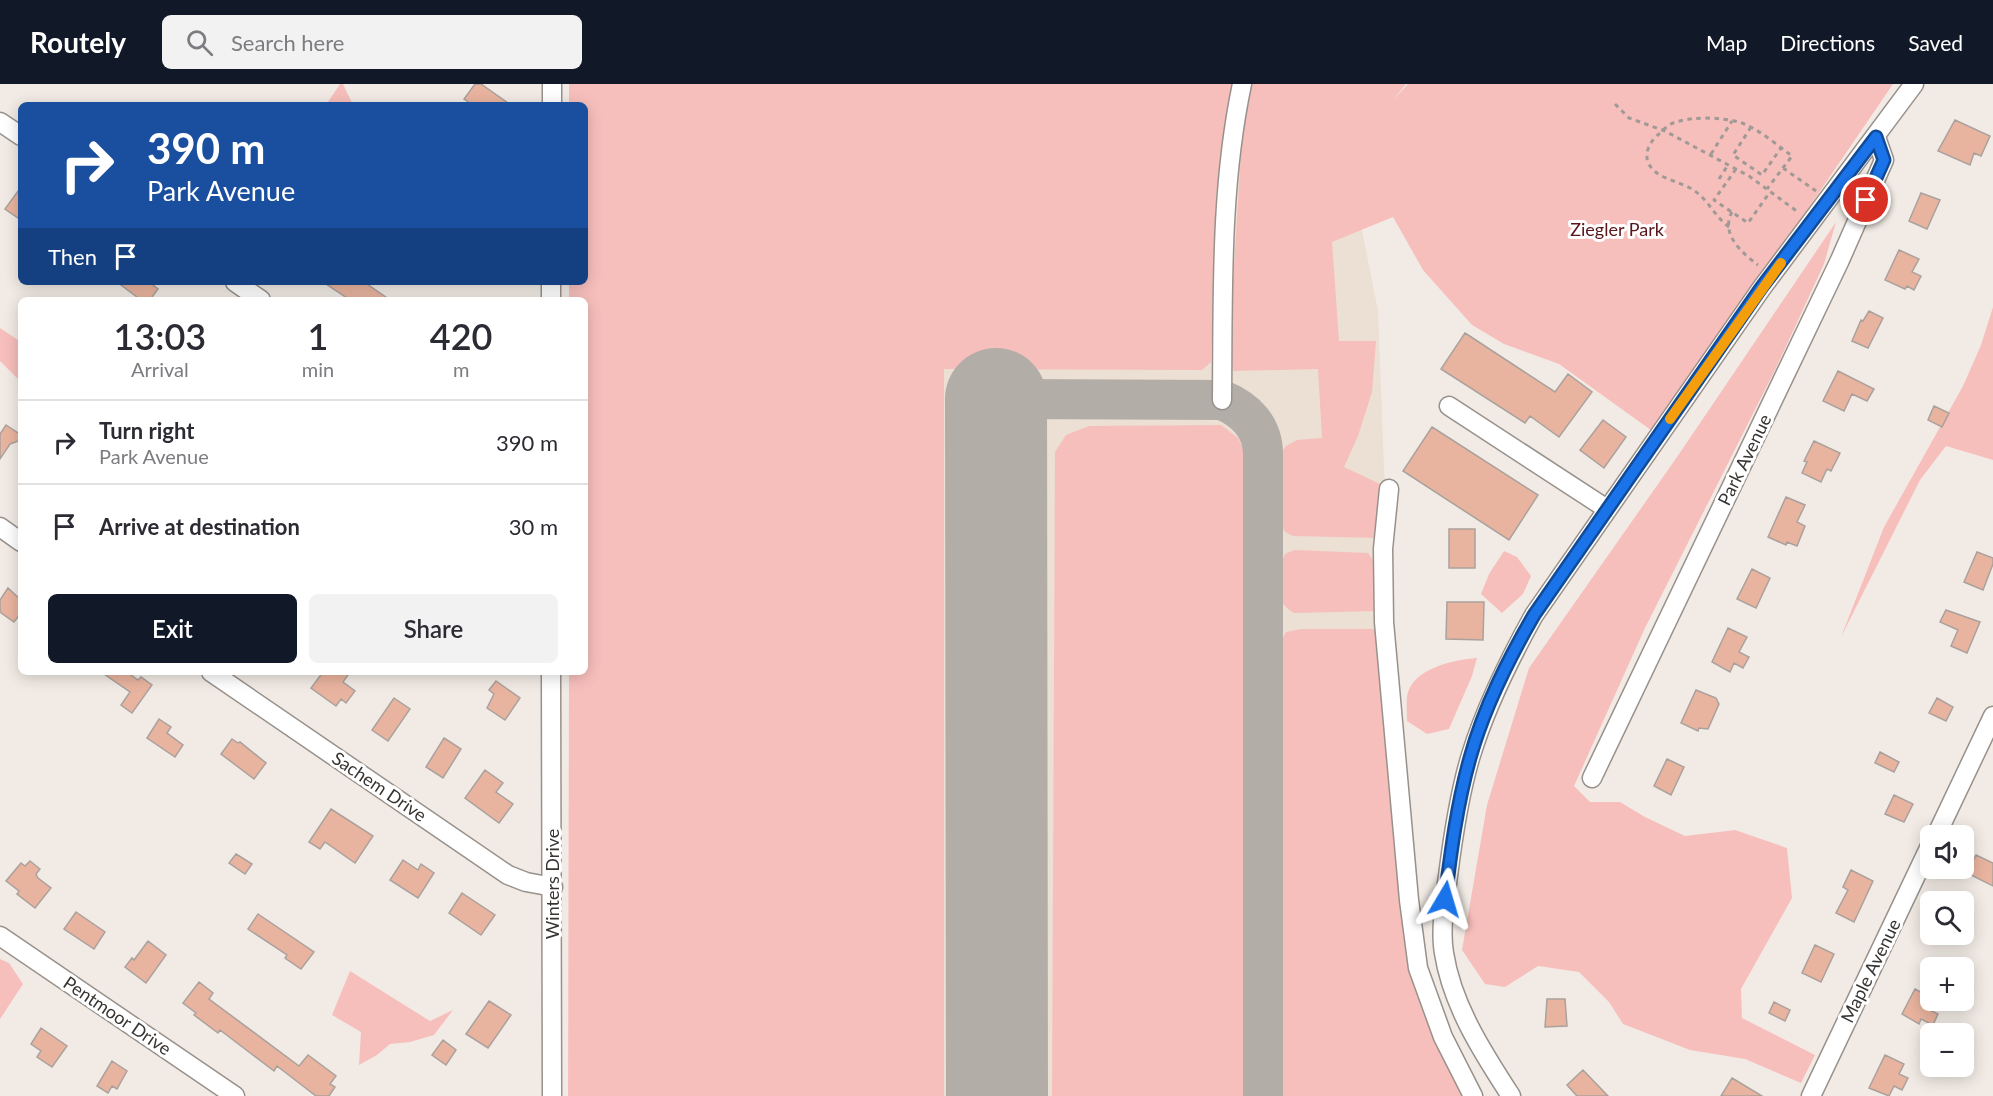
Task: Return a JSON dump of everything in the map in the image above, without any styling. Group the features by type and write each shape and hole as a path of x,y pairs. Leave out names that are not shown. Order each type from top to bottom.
{"street":[{"path":"552,84 552,102"},
{"path":"1222,400 1224,229 1228,166 1242,84"},
{"path":"1511,1096 1472,1029 1454,990 1443,952 1445,899 1453,835 1470,756 1509,658 1534,615 1771,276 1914,84"},
{"path":"0,122 18,134"},
{"name":"Park Avenue","path":"1592,778 1840,260 1884,160 1876,137"},
{"path":"239,285 257,297"},
{"path":"1449,406 1607,509"},
{"path":"1389,489 1383,549 1384,622 1408,888 1418,969 1443,1037 1473,1096"},
{"path":"0,527 18,540"},
{"name":"Sachem Drive","path":"215,675 507,875 526,882 553,887"},
{"name":"Winters Drive","path":"551,675 552,1096"},
{"path":"1941,825 1993,716"},
{"name":"Maple Avenue","path":"1811,1096 1920,867"},
{"name":"Pentmoor Drive","path":"0,936 235,1096"}],"path":[{"path":"1616,104 1629,118 1663,130 1749,176 1811,222"},
{"path":"1729,227 1719,220 1709,204 1695,190 1652,169 1647,161 1647,151 1655,137 1671,123 1682,120 1715,119 1751,127 1792,156 1748,223 1714,200 1736,169"},
{"path":"1711,154 1732,121"},
{"path":"1751,127 1732,155 1762,175 1781,148"},
{"path":"1719,179 1728,165"},
{"path":"1783,168 1827,200"},
{"path":"1749,176 1755,170"},
{"path":"1732,212 1728,219 1735,245 1771,276"}],"shaded area":[{"path":"766,84 1333,84 1378,311 1403,961 1473,1096 762,1096"}],"green space":[{"path":"340,84 343,84 352,102 328,102"},
{"path":"569,84 1234,84 1216,194 1211,362 1202,370 944,369 944,1096 568,1096 569,675 588,675 588,297 569,297 569,285 588,285 588,102 569,102"},
{"name":"Ziegler Park","path":"1251,84 1406,84 1394,99 1408,84 1893,84 1655,433 1559,364 1504,344 1472,325 1423,270 1393,217 1332,242 1339,341 1376,341 1372,392 1358,436 1344,467 1382,485 1380,538 1293,536 1285,532 1277,519 1278,457 1286,446 1297,440 1322,438 1318,369 1234,371 1231,366 1231,314 1242,137"},
{"path":"1836,222 1824,264 1776,368 1645,628 1574,786 1590,802 1620,802 1685,836 1735,830 1787,848 1792,898 1741,989 1742,1018 1815,1055 1801,1083 1745,1059 1690,1050 1623,1024 1609,1002 1579,972 1538,966 1505,987 1485,984 1462,950 1487,805 1529,668 1677,457"},
{"path":"1993,307 1993,460 1946,446 1920,480 1841,637 1884,527 1963,386 1981,345"},
{"path":"0,328 18,340 18,379 0,361"},
{"path":"1221,425 1238,438 1250,462 1248,1096 1052,1096 1055,452 1066,435 1089,426"},
{"path":"1294,550 1368,553 1379,568 1379,611 1294,613 1287,608 1279,595 1279,570 1285,554"},
{"path":"1504,551 1517,557 1531,576 1523,594 1502,613 1481,594 1489,574"},
{"path":"1301,629 1376,629 1393,820 1410,951 1464,1096 1279,1096 1279,645 1286,632"},
{"path":"1477,658 1472,676 1449,729 1427,734 1407,721 1407,697 1416,679 1435,667"},
{"path":"0,959 9,963 23,984 0,1019"},
{"path":"350,971 430,1021 453,1010 434,1035 410,1042 390,1044 377,1055 359,1065 361,1032 332,1015"}],"building":[{"path":"475,84 481,84 507,102 468,102 464,99"},
{"path":"1955,120 1990,136 1981,156 1974,153 1970,165 1938,151"},
{"path":"18,191 18,218 5,209"},
{"path":"1921,193 1940,200 1927,229 1909,221"},
{"path":"1899,250 1919,259 1912,272 1921,276 1914,290 1907,286 1905,289 1885,280"},
{"path":"121,285 153,285 158,289 152,297 137,297"},
{"path":"328,285 368,285 386,297 346,297"},
{"path":"1869,311 1883,318 1868,348 1852,341 1861,320 1863,321"},
{"path":"1465,333 1555,392 1568,374 1592,392 1559,437 1530,416 1525,423 1441,369"},
{"path":"1838,371 1874,389 1867,401 1852,394 1844,411 1823,401"},
{"path":"1934,406 1949,413 1942,427 1928,420"},
{"path":"1603,420 1626,437 1604,468 1580,450"},
{"path":"6,425 18,433 18,441 10,444 0,459 0,434"},
{"path":"1432,427 1538,495 1509,540 1403,471"},
{"path":"1814,441 1840,453 1831,471 1827,469 1821,482 1802,473 1807,462 1804,461"},
{"path":"1786,497 1805,505 1797,522 1805,526 1797,546 1787,542 1786,545 1768,537"},
{"path":"1449,529 1475,529 1475,568 1449,568"},
{"path":"1977,552 1993,558 1983,590 1964,582"},
{"path":"1752,569 1770,578 1756,608 1737,599"},
{"path":"8,588 18,597 18,617 14,622 0,612 0,600"},
{"path":"1447,602 1484,602 1483,640 1446,639"},
{"path":"1946,610 1980,622 1967,653 1951,646 1958,630 1940,622"},
{"path":"1728,628 1747,637 1739,652 1749,657 1743,668 1734,663 1730,672 1712,662"},
{"path":"105,675 131,675 138,680 141,677 152,685 132,713 121,705 130,692"},
{"path":"321,675 348,675 343,682 355,691 346,703 341,699 336,706 311,688"},
{"path":"496,681 520,698 505,720 487,708 494,694 489,690"},
{"path":"1696,690 1716,698 1719,704 1708,729 1699,728 1698,731 1681,723"},
{"path":"394,698 410,709 388,741 372,730"},
{"path":"1937,698 1953,707 1946,721 1929,713"},
{"path":"159,719 171,727 167,733 183,745 175,757 147,738"},
{"path":"444,738 461,749 443,778 426,767"},
{"path":"232,739 240,742 266,763 254,779 221,754"},
{"path":"1880,752 1899,762 1894,772 1875,763"},
{"path":"1667,759 1684,767 1671,795 1654,786"},
{"path":"485,770 503,783 496,792 513,804 499,823 465,798"},
{"path":"1894,795 1913,804 1904,822 1885,814"},
{"path":"331,809 373,836 355,863 325,842 320,849 309,842"},
{"path":"236,854 252,864 245,874 229,863"},
{"path":"1976,855 1993,863 1993,886 1974,876"},
{"path":"403,860 418,870 421,864 434,873 418,898 390,880"},
{"path":"30,861 40,869 36,874 38,878 51,888 35,908 17,894 19,891 6,881 21,863 25,866"},
{"path":"1851,870 1873,881 1854,922 1836,913 1848,890 1843,887"},
{"path":"462,893 495,915 481,935 449,913"},
{"path":"76,912 105,932 94,949 64,929"},
{"path":"258,914 314,952 301,969 285,958 287,955 248,929"},
{"path":"148,941 166,955 146,983 125,967 132,958 134,960"},
{"path":"1815,945 1834,954 1821,982 1802,973"},
{"path":"199,982 213,993 209,999 299,1066 308,1055 336,1076 330,1084 335,1087 329,1096 316,1096 277,1066 274,1071 220,1030 218,1033 194,1015 196,1013 183,1003"},
{"path":"1915,989 1920,992 1920,1011 1932,1011 1938,1014 1934,1023 1921,1019 1919,1024 1902,1014"},
{"path":"1547,999 1565,999 1567,1026 1545,1027"},
{"path":"489,1001 511,1015 488,1048 466,1034"},
{"path":"1774,1002 1790,1010 1785,1021 1769,1013"},
{"path":"41,1028 67,1046 52,1067 37,1057 41,1051 31,1044"},
{"path":"443,1040 456,1050 446,1065 432,1055"},
{"path":"1885,1055 1904,1064 1899,1074 1908,1078 1902,1090 1894,1086 1889,1096 1869,1088"},
{"path":"112,1061 127,1071 117,1089 112,1086 108,1093 97,1086"},
{"path":"1583,1070 1608,1096 1577,1096 1567,1085"},
{"path":"1732,1078 1762,1096 1721,1096"}],"taxiway":[{"path":"996,399 1222,400 1246,414 1260,436 1263,454 1263,1096"}],"runway":[{"path":"996,399 997,1096"}],"slow traffic":[{"path":"1670,419 1761,288 1781,263"}],"route":[{"path":"1445,899 1453,835 1470,756 1509,658 1534,615 1761,288 1876,137 1884,160 1866,200"}]}
